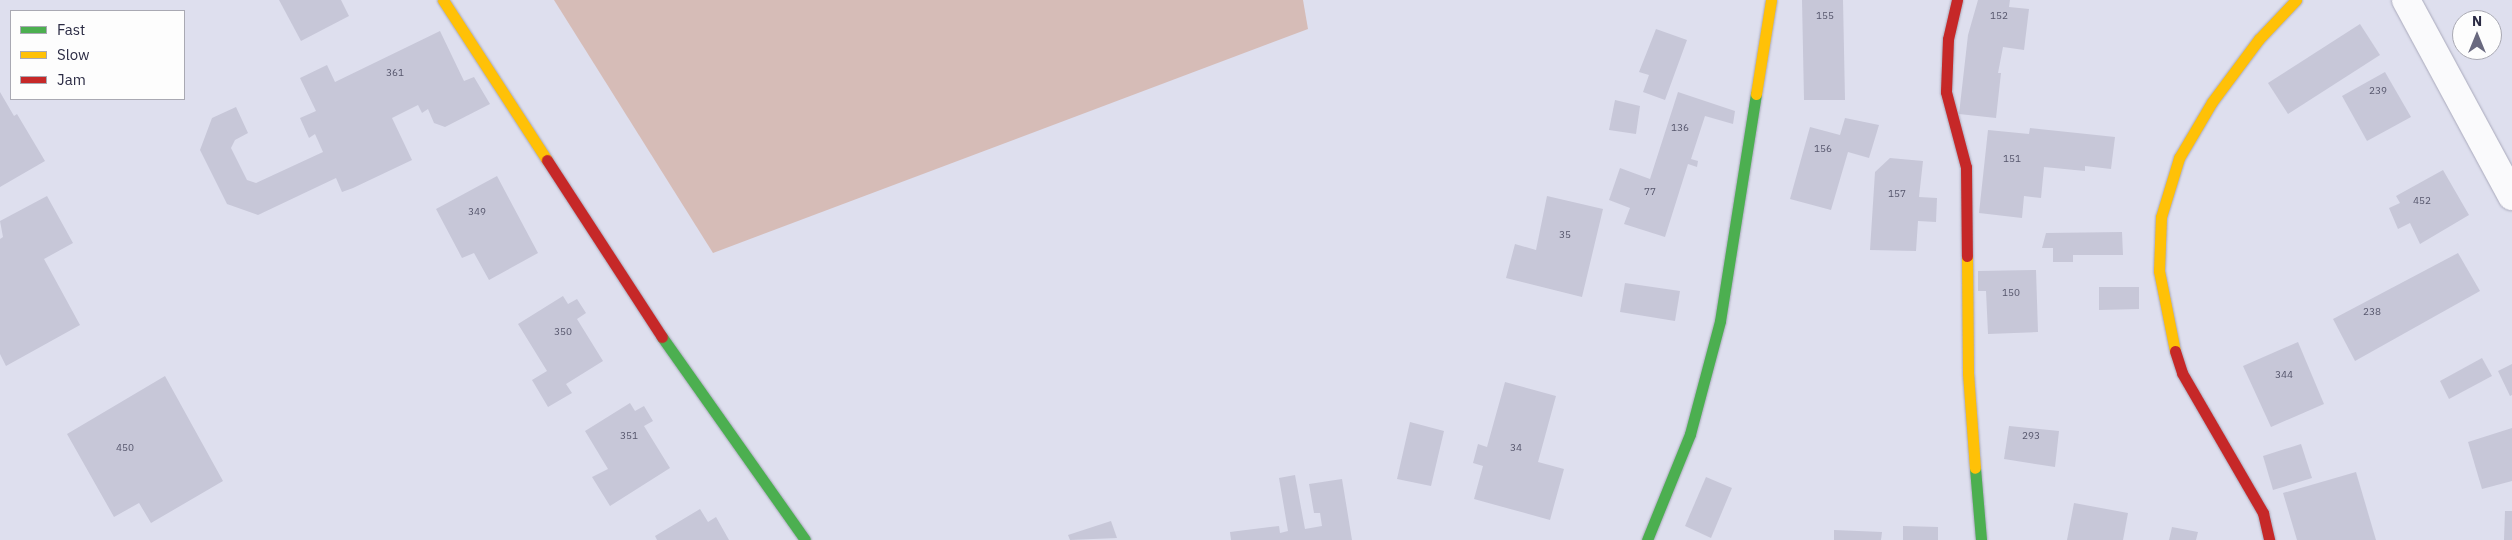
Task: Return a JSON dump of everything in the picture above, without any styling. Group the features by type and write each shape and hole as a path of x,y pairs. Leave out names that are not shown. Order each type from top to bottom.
{"street":[{"path":"442,0 687,375 805,540"},
{"path":"1654,538 1690,434 1720,321 1771,0"},
{"path":"1957,0 1948,39 1946,92 1966,167 1968,373 1981,540"},
{"path":"2269,540 2262,513 2182,373 2169,330 2159,271 2161,217 2179,158 2212,102 2259,39 2296,0"},
{"path":"2406,0 2512,196"}],"shaded area":[{"path":"554,0 1303,0 1308,29 713,253"}],"building":[{"path":"279,0 341,0 349,16 301,41"},
{"path":"1802,0 1843,0 1845,100 1804,100"},
{"path":"1978,0 2010,0 2009,7 2029,9 2024,50 2003,47 1998,73 2001,73 1996,118 1959,114 1968,35"},
{"path":"2360,24 2380,55 2288,114 2268,83"},
{"path":"1656,29 1687,40 1665,100 1643,92 1649,75 1639,72"},
{"path":"440,31 464,81 474,77 490,104 445,127 434,123 428,109 422,113 418,105 392,118 412,160 353,188 342,192 336,178 258,215 227,204 200,150 212,118 236,107 248,133 235,140 231,148 247,180 256,183 323,152 315,134 309,138 300,118 316,111 300,78 327,65 335,82"},
{"path":"2385,72 2411,117 2367,141 2342,96"},
{"path":"0,92 14,116 17,114 45,161 0,187"},
{"path":"1678,92 1735,111 1733,124 1705,116 1691,159 1698,161 1697,167 1688,164 1665,237 1624,224 1630,208 1609,200 1620,168 1650,179"},
{"path":"1615,100 1640,106 1636,134 1609,130"},
{"path":"1845,118 1879,125 1869,158 1848,152 1831,210 1790,199 1810,127 1840,135"},
{"path":"2030,128 2115,137 2111,169 2085,166 2085,171 2044,167 2041,198 2024,196 2022,218 1979,213 1988,130 2029,134"},
{"path":"1890,158 1923,161 1919,197 1937,198 1936,222 1918,221 1916,251 1870,250 1875,172"},
{"path":"2443,170 2469,215 2420,244 2410,223 2398,229 2389,208 2400,203 2396,196"},
{"path":"497,176 538,253 489,280 474,253 462,258 436,209"},
{"path":"47,196 73,243 44,259 80,325 6,366 0,354 0,239 3,237 0,221"},
{"path":"1547,196 1603,209 1582,297 1506,278 1515,244 1536,250"},
{"path":"2122,232 2123,255 2073,255 2073,262 2053,262 2053,248 2042,248 2046,233"},
{"path":"2458,253 2480,291 2355,361 2333,319"},
{"path":"2036,270 2038,332 1988,334 1986,291 1978,291 1978,271"},
{"path":"1625,283 1680,291 1675,321 1620,312"},
{"path":"2099,287 2139,287 2139,309 2099,310"},
{"path":"563,296 568,304 577,299 586,313 577,319 603,361 566,384 572,393 548,407 532,380 547,371 518,324"},
{"path":"2298,342 2324,404 2271,427 2243,366"},
{"path":"2482,358 2492,376 2449,399 2440,381"},
{"path":"2512,364 2512,395 2510,396 2498,371"},
{"path":"165,376 223,481 151,523 139,503 114,517 67,434"},
{"path":"1505,382 1556,396 1538,462 1564,469 1550,520 1474,499 1483,466 1473,463 1478,444 1487,447"},
{"path":"630,403 635,411 644,406 653,421 644,426 670,468 610,506 592,477 608,469 585,431"},
{"path":"1410,422 1444,431 1431,486 1397,479"},
{"path":"2009,426 2059,431 2055,467 2004,459"},
{"path":"2512,428 2512,481 2482,489 2468,442"},
{"path":"2301,444 2312,478 2273,490 2263,456"},
{"path":"2356,472 2376,540 2297,540 2283,493"},
{"path":"1295,475 1305,529 1322,526 1320,513 1314,513 1309,484 1342,479 1352,540 1231,540 1230,532 1279,526 1280,533 1288,531 1279,478"},
{"path":"1706,477 1732,488 1711,538 1685,526"},
{"path":"2074,503 2128,513 2123,540 2067,540"},
{"path":"700,509 708,522 716,517 729,540 657,540 655,536"},
{"path":"2505,511 2512,511 2512,540 2504,540"},
{"path":"1111,521 1117,538 1070,540 1068,535"},
{"path":"1903,526 1938,527 1938,540 1903,540"},
{"path":"2172,527 2198,532 2196,540 2169,540"},
{"path":"1834,530 1882,532 1881,540 1834,540"}],"traffic: fast":[{"path":"1647,540 1690,434 1720,321 1756,94"},
{"path":"662,337 805,540"},
{"path":"1975,468 1981,540"}],"traffic: slow":[{"path":"443,0 547,160"},
{"path":"1756,94 1771,0"},
{"path":"2175,351 2159,271 2161,217 2179,158 2212,102 2259,39 2296,0"},
{"path":"1967,256 1968,373 1975,468"}],"traffic: jam":[{"path":"1957,0 1948,39 1946,92 1966,167 1967,256"},
{"path":"547,160 662,337"},
{"path":"2175,351 2182,373 2263,513 2269,540"}]}
